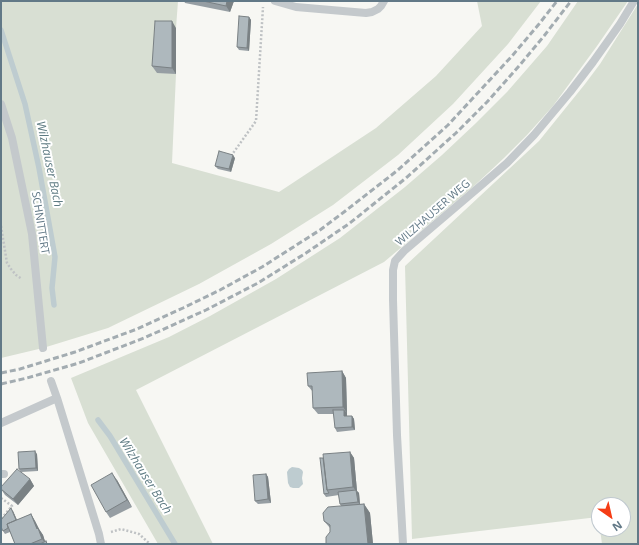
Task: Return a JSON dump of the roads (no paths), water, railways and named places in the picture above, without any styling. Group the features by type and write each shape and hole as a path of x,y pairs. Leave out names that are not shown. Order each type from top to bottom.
{"lane":[{"path":"275,1 296,7 366,13 372,12 378,8 384,1"},
{"name":"WILZHAUSER WEG","path":"403,544 396,435 393,316 393,270 396,261 404,251 507,163 534,135 593,62 620,24 634,1"},
{"name":"SCHNITTERT","path":"1,104 12,138 32,234 43,348"},
{"path":"51,381 101,544"},
{"path":"1,423 57,398"}],"waterway":[{"name":"Wilzhauser Bach","path":"1,30 25,104 39,168 55,257 52,288 54,305"},
{"name":"Wilzhauser Bach","path":"98,420 110,436 175,544"}],"railway":[{"path":"1,373 20,369 75,352 137,329 220,290 262,267 320,230 398,170 448,125 512,56 557,1"},
{"path":"1,384 79,363 144,338 206,310 258,283 306,253 350,223 406,178 456,133 487,102 519,66 571,1"}]}
